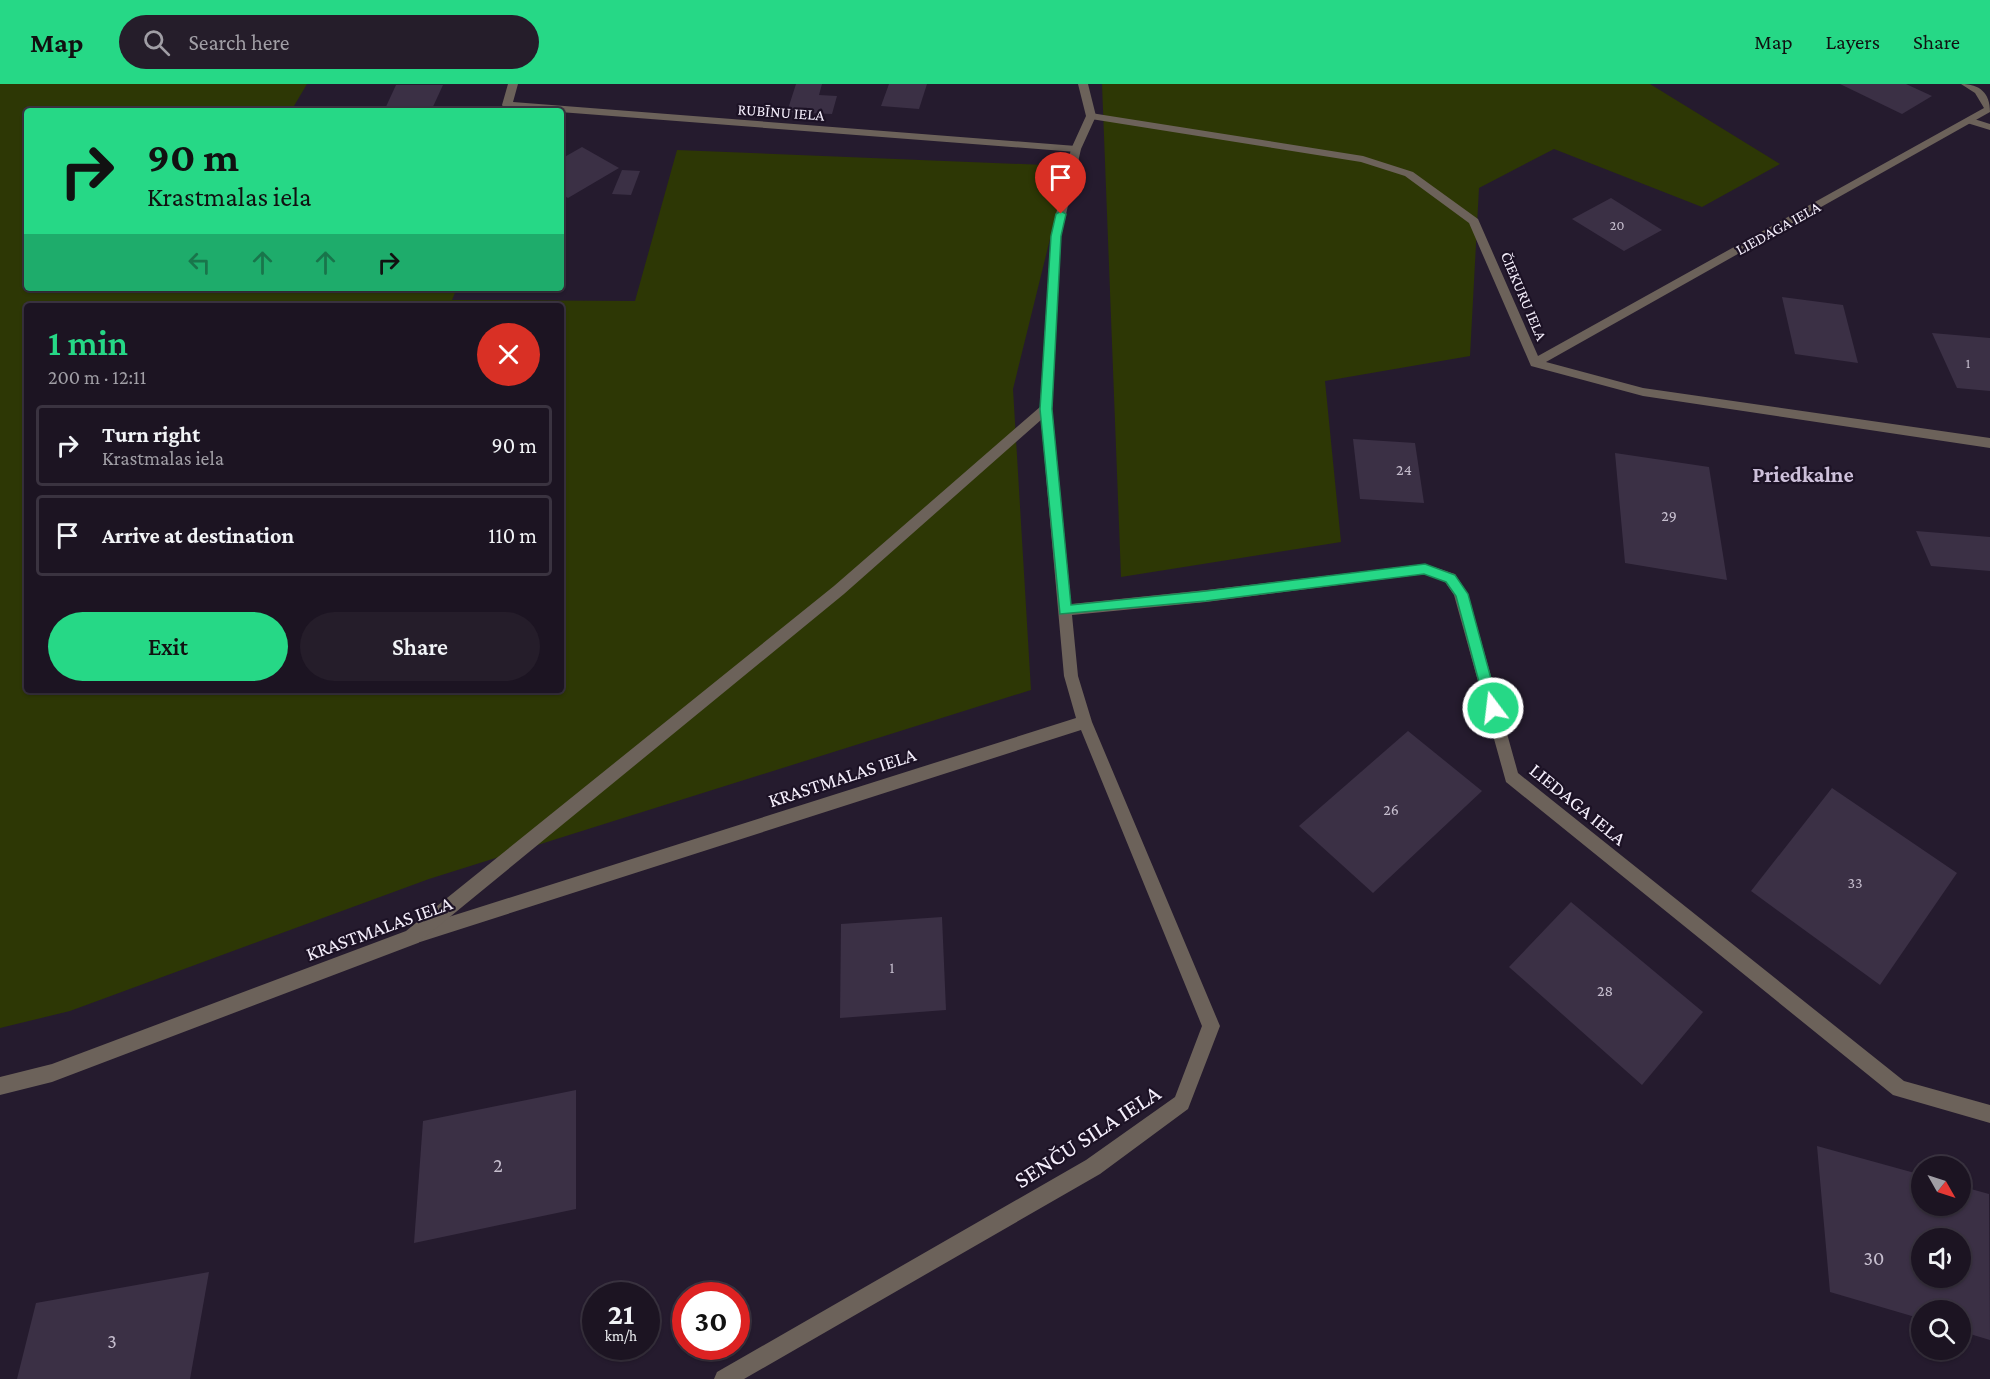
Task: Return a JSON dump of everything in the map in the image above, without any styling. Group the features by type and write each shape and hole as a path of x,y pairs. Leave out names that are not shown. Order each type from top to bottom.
{"street":[{"name":"RUBĪNU IELA","path":"505,108 513,84"},
{"path":"1083,84 1091,116 1076,149 1056,236 1046,409 1071,676 1085,722"},
{"name":"LIEDAGA IELA","path":"1535,363 1989,109 1979,91 1965,84"},
{"name":"RUBĪNU IELA","path":"564,112 1076,149"},
{"name":"ČIEKURU IELA","path":"1091,116 1363,159 1408,174 1474,220 1535,363 1643,392 1990,443"},
{"path":"1971,121 1990,127"},
{"path":"412,937 839,590 1046,409"},
{"name":"LIEDAGA IELA","path":"1065,610 1206,596 1425,569 1450,578 1461,594 1511,777 1899,1089 1990,1114"},
{"name":"KRASTMALAS IELA","path":"0,1086 52,1073 412,937 1085,722"},
{"name":"SENČU SILA IELA","path":"724,1379 1094,1167 1182,1103 1211,1026 1085,722"}],"green space":[{"path":"0,84 307,84 293,108 24,108 24,291 456,291 452,300 635,301 677,150 1068,166 1013,389 1031,690 429,879 70,1011 0,1028"},
{"path":"1102,84 1650,84 1780,164 1702,207 1554,149 1479,188 1470,356 1325,381 1341,542 1121,577"}],"building":[{"path":"796,84 822,84 819,95 837,96 832,114 787,112"},
{"path":"889,84 927,84 919,109 881,106"},
{"path":"1840,84 1906,84 1932,96 1902,114"},
{"path":"396,85 443,85 432,108 385,108"},
{"path":"582,147 619,168 568,198 564,196 564,157"},
{"path":"622,170 640,171 631,195 612,194"},
{"path":"1611,198 1662,230 1624,251 1572,219"},
{"path":"1782,297 1843,305 1858,363 1795,354"},
{"path":"1932,333 1990,338 1990,391 1957,388"},
{"path":"1353,439 1415,443 1424,503 1360,499"},
{"path":"1615,453 1709,467 1727,580 1625,563"},
{"path":"1916,531 1990,537 1990,571 1931,566"},
{"path":"1408,731 1482,791 1373,893 1299,826"},
{"path":"1832,788 1957,873 1880,985 1751,891"},
{"path":"1571,902 1703,1012 1642,1085 1509,967"},
{"path":"942,917 946,1010 840,1018 841,924"},
{"path":"576,1090 576,1209 414,1243 423,1121"},
{"path":"1817,1146 1911,1172 1911,1216 1971,1216 1971,1189 1989,1194 1990,1340 1971,1334 1971,1300 1911,1300 1911,1316 1830,1292"},
{"path":"209,1272 190,1379 17,1379 36,1303"}],"district":[{"name":"Priedkalne","path":"1803,474"}],"route":[{"path":"1061,214 1056,236 1046,409 1065,610 1206,596 1425,569 1450,578 1461,594 1493,708"}]}
